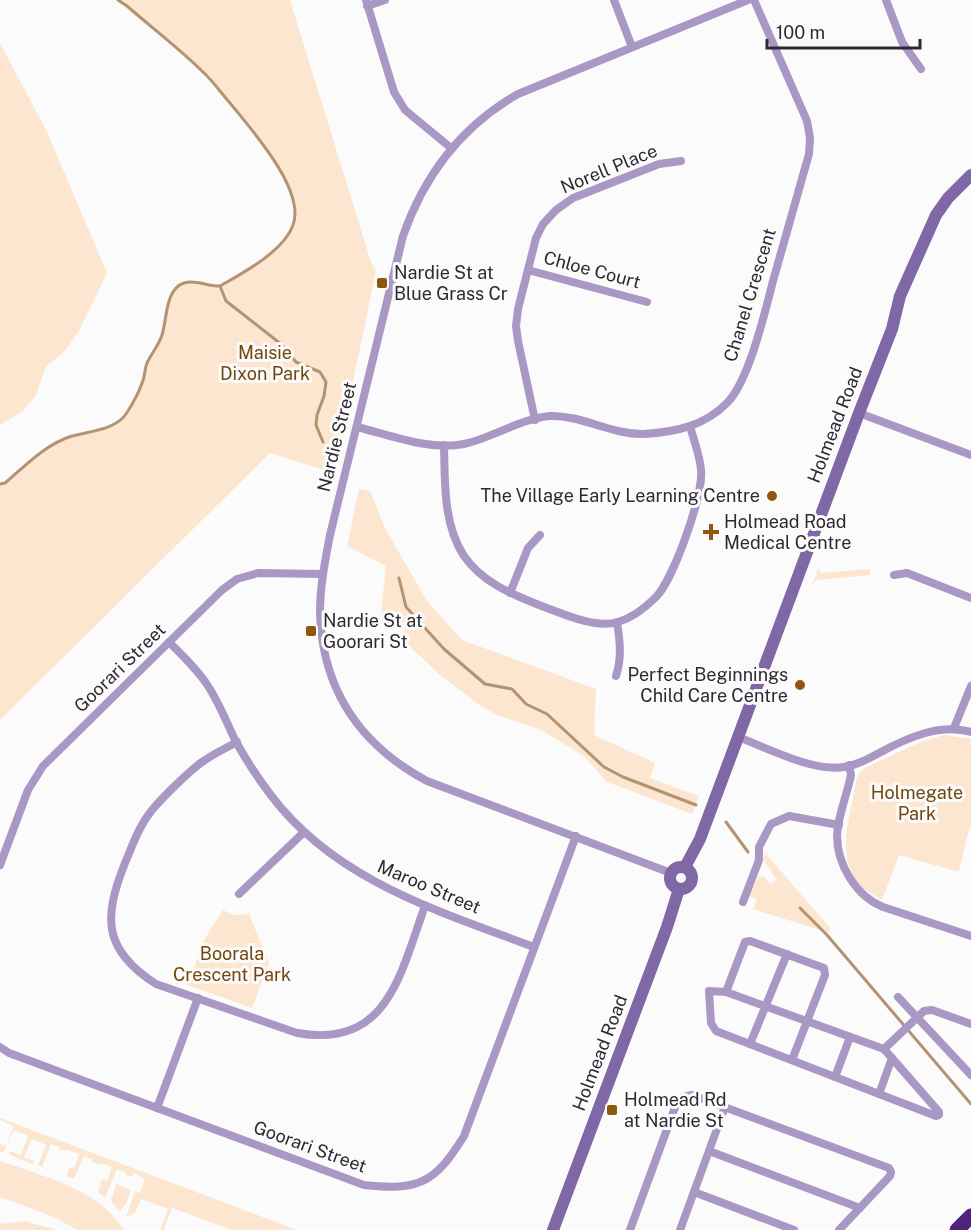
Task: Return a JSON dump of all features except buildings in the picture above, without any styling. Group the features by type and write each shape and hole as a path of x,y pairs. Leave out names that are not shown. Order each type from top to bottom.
{"highway":[{"path":"957,1230 971,1216"}],"street":[{"path":"385,0 366,3 394,92 405,110 450,148"},
{"path":"614,0 632,47"},
{"name":"Nardie Street","path":"671,873 427,781 401,767 375,746 354,722 329,670 322,639 320,611 322,574 403,236 420,196 450,148 484,117 511,98 748,0"},
{"name":"Chanel Crescent","path":"357,427 424,444 444,446 464,444 549,416 566,417 625,433 642,434 704,422 729,401 740,382 757,340 809,154 810,138 807,121 754,0"},
{"path":"886,0 902,42 921,69"},
{"name":"Norell Place","path":"535,420 516,326 518,309 536,238 543,224 573,198 659,164 681,161"},
{"name":"Holmead Road","path":"685,867 700,839 895,321 900,296 928,231 948,198 971,175"},
{"name":"Chloe Court","path":"528,270 647,302"},
{"path":"859,413 971,455"},
{"path":"444,446 447,508 453,533 464,556 482,575 510,593 574,618 594,622 618,622 639,612 657,597 667,582 700,495 702,471 690,426"},
{"path":"510,593 528,548 540,535"},
{"name":"Goorari Street","path":"0,865 28,790 43,766 222,590 237,579 258,573 322,574"},
{"path":"894,575 907,573 971,598"},
{"path":"959,592 971,591"},
{"path":"616,676 620,664 621,647 618,622"},
{"name":"Maroo Street","path":"169,642 195,668 206,683 237,742 270,794 303,833 371,881 425,906 534,947"},
{"path":"954,728 971,686"},
{"path":"738,737 807,762 833,767 847,766 928,732 954,728 971,732"},
{"path":"237,742 203,760 153,809 139,829 116,886 111,911 112,931 118,948 126,961 139,973 156,984 297,1034 318,1037 336,1036 353,1031 383,1006 395,987 425,906"},
{"path":"847,766 848,785 837,836 841,861 855,887 877,905 899,914 970,935"},
{"path":"743,902 759,860 759,847 771,825 789,816 839,825"},
{"path":"239,894 303,833"},
{"name":"Goorari Street","path":"0,1047 9,1053 364,1185 395,1188 424,1181 448,1162 464,1136 576,836"},
{"path":"685,867 691,872 692,882 686,888 679,889 671,883 671,873 675,868 685,867"},
{"name":"Holmead Road","path":"553,1230 668,927 679,889"},
{"path":"726,992 745,942 750,941 824,968 825,975 792,1060"},
{"path":"750,1044 787,954"},
{"path":"709,991 726,992 884,1049 939,1114 936,1116 716,1031 711,1023 709,991"},
{"path":"898,997 914,1020 971,1075"},
{"path":"157,1108 198,998"},
{"path":"884,1049 924,1011 932,1010 971,1024"},
{"path":"835,1077 850,1037"},
{"path":"879,1094 892,1058"},
{"path":"630,1230 677,1102 684,1096 692,1095 889,1168 890,1176 839,1230"},
{"path":"680,1230 725,1107"},
{"path":"709,1152 860,1208"},
{"path":"694,1192 794,1230"}],"green space":[{"name":"Maisie Dixon Park","path":"118,0 290,0 371,262 376,271 334,473 270,453 0,720 0,484 5,483 54,444 72,436 109,427 121,419 129,410 139,391 147,363 162,335 170,298 178,286 193,282 220,286 251,268 272,252 288,235 293,225 295,211 292,195 274,161 251,128 207,76 175,46"},
{"path":"0,43 48,134 107,273 79,331 64,352 46,366 36,395 23,411 0,425"},
{"path":"359,489 370,491 385,528 427,601 462,640 596,689 594,735 655,763 650,778 699,796 692,814 607,782 584,756 541,730 497,715 479,705 439,674 403,640 405,624 381,613 386,566 347,546"},
{"path":"819,567 820,573 870,569 870,575 817,580 812,585"},
{"name":"Holmegate Park","path":"944,735 971,739 971,828 969,828 959,872 899,855 882,900 859,884 847,859 847,833 856,780 860,772 867,767 920,742"},
{"path":"766,854 830,928 829,933 753,909 757,899 749,896 759,876 764,877 770,884 777,880 764,861"},
{"name":"Boorala Crescent Park","path":"223,910 234,915 249,914 269,963 252,1008 188,985 204,940"},
{"path":"0,1118 297,1230 232,1230 172,1208 164,1230 160,1230 168,1209 141,1199 135,1213 126,1217 135,1191 140,1193 145,1179 134,1173 132,1177 117,1169 105,1198 98,1192 102,1179 107,1181 112,1167 92,1162 92,1159 84,1156 74,1179 67,1176 69,1167 74,1168 79,1154 59,1150 60,1147 51,1144 42,1167 38,1165 46,1145 32,1139 24,1157 34,1161 33,1164 10,1155 9,1151 21,1155 28,1136 14,1130 3,1153 0,1151 0,1144 6,1146 14,1126"},
{"path":"0,1161 85,1194 113,1216 124,1230 77,1230 54,1217 0,1197"},
{"path":"116,1184 131,1190 126,1204 120,1211 111,1202"},
{"path":"25,1221 57,1230 0,1230 0,1224"}],"waterway":[{"path":"0,484 5,483 54,444 72,436 109,427 121,419 129,410 139,391 147,363 162,335 170,298 178,286 193,282 220,286 251,268 272,252 281,244 293,225 295,211 292,195 274,161 251,128 207,76 175,46 118,0"},
{"path":"220,286 226,301 281,344 296,362 320,372 326,382 316,425 323,442"},
{"path":"399,578 406,607 444,649 485,684 512,689 526,704 547,714 604,767 623,777 696,805"},
{"path":"726,822 748,852"},
{"path":"800,908 827,935 971,1104"}],"place":[{"name":"Nardie St at Blue Grass Cr","path":"382,283"},
{"name":"The Village Early Learning Centre","path":"772,496"},
{"name":"Holmead Road Medical Centre","path":"711,532"},
{"name":"Nardie St at Goorari St","path":"311,631"},
{"name":"Perfect Beginnings Child Care Centre","path":"800,685"},
{"name":"Holmead Rd at Nardie St","path":"612,1110"}]}
